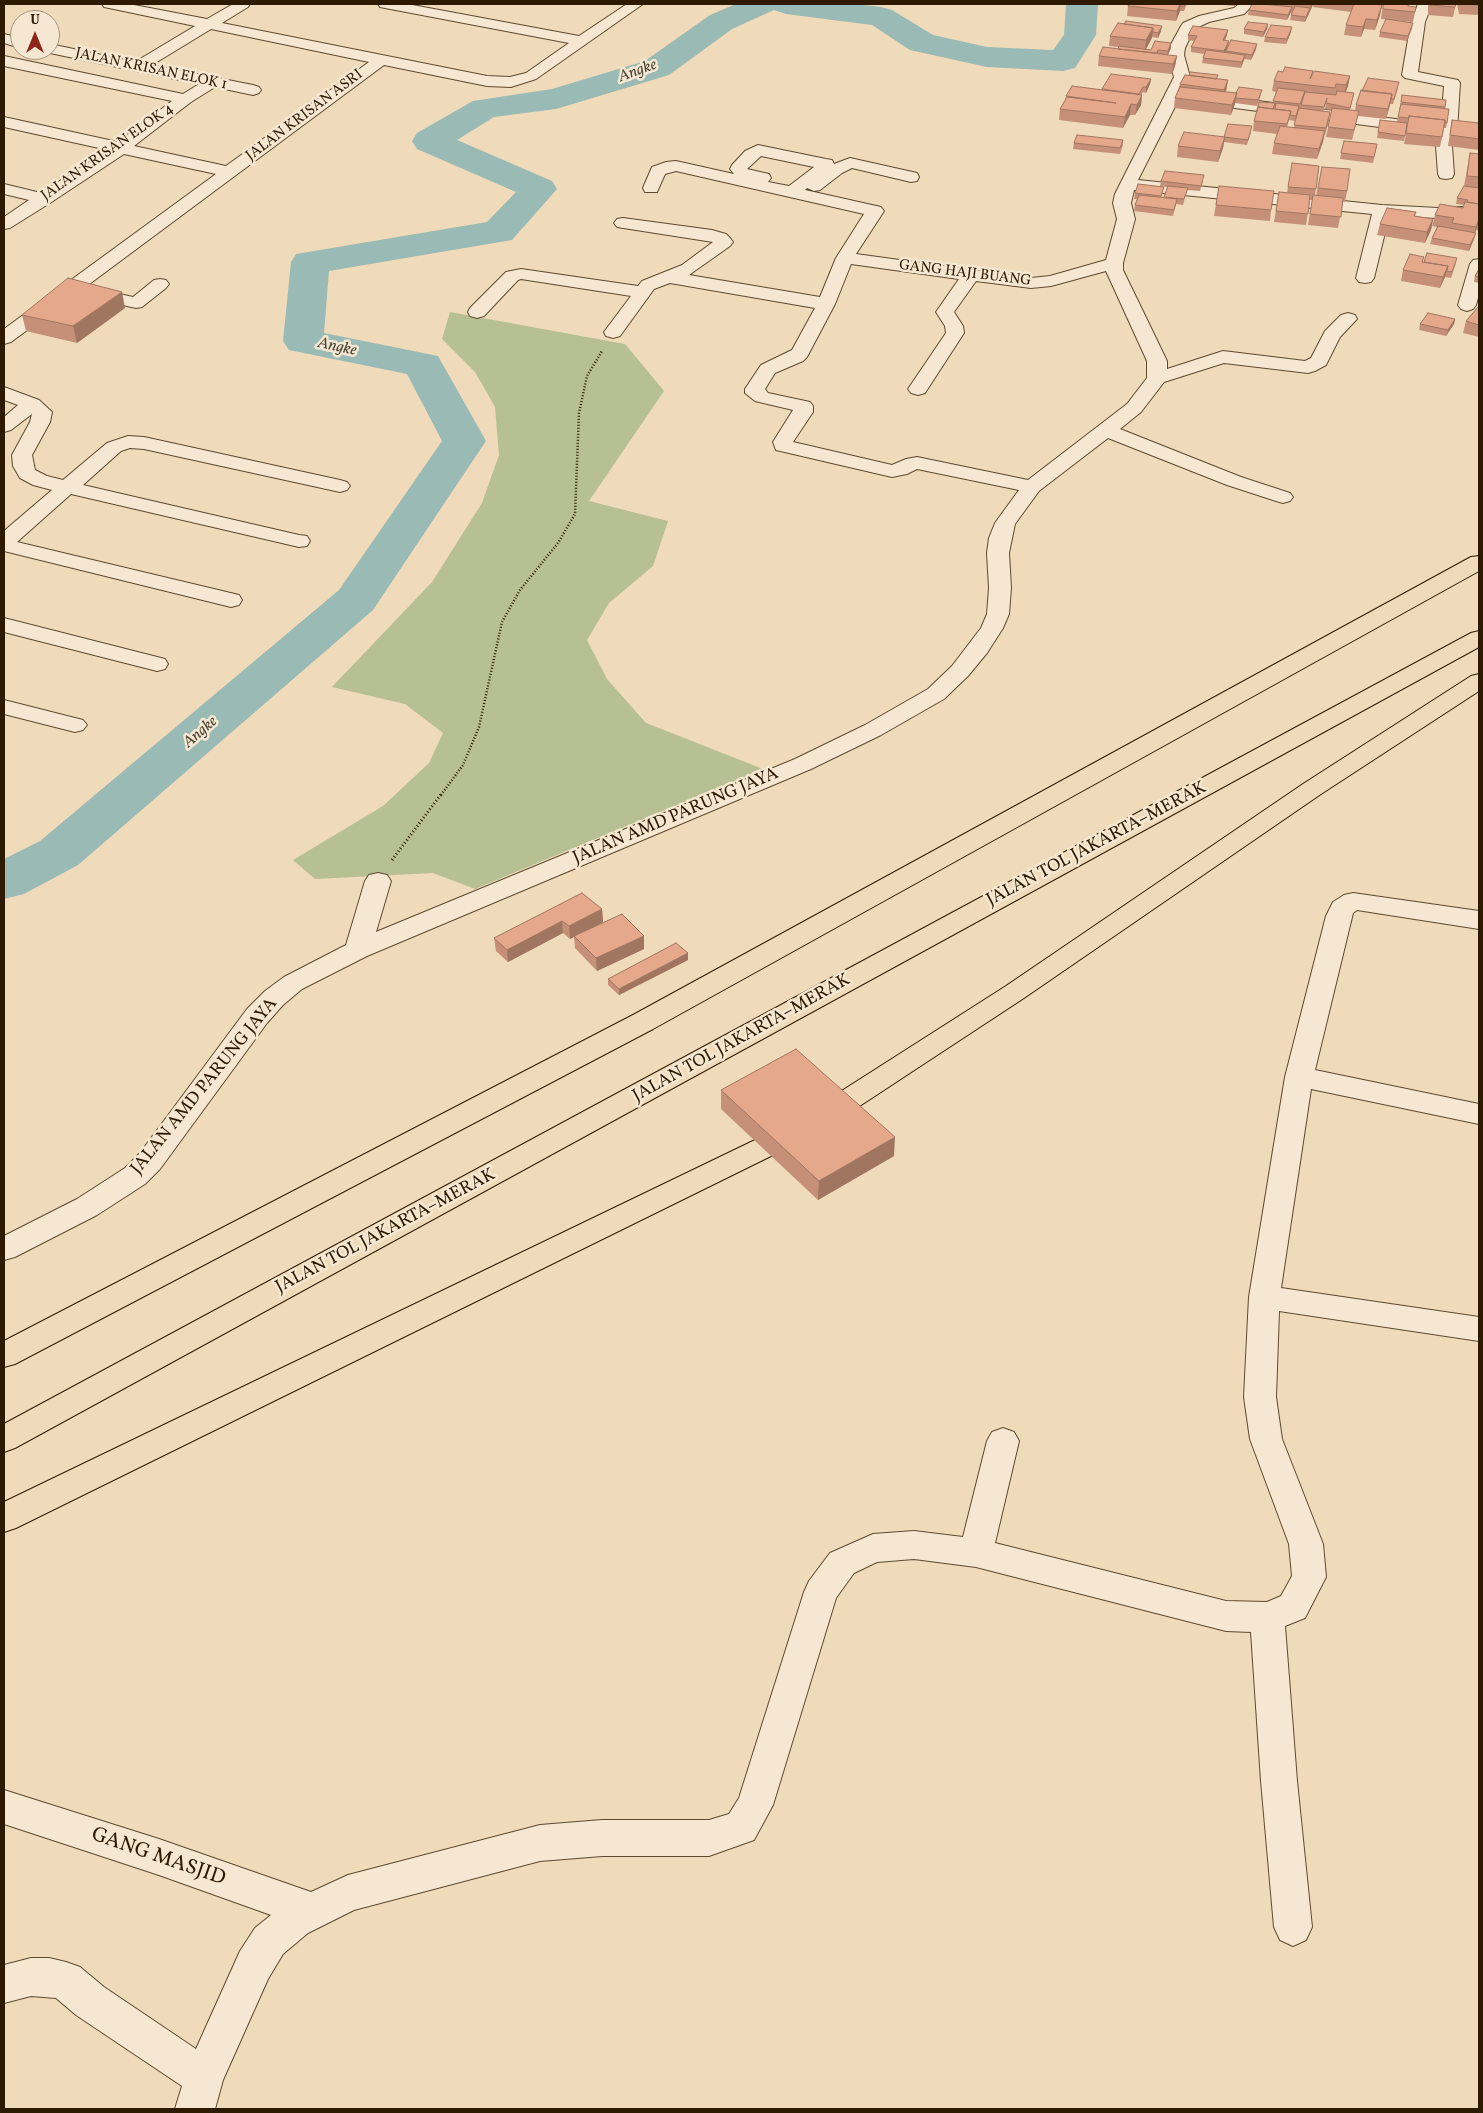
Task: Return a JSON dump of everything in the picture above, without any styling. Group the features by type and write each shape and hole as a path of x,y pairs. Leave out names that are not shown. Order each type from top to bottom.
{"highway":[{"path":"4,1355 643,1022 1479,562"},
{"name":"JALAN TOL JAKARTA–MERAK","path":"4,1439 1479,638"},
{"path":"839,1106 1015,992 1312,789 1479,682"},
{"path":"4,1518 763,1148"}],"street":[{"path":"109,4 381,60"},
{"path":"137,67 243,4"},
{"path":"385,4 582,41"},
{"name":"JALAN KRISAN ASRI","path":"4,338 381,60 487,80 511,82 531,76 636,4"},
{"path":"1247,4 1239,11 1195,22 1188,26 1177,48 1176,55 1182,77 1122,198 1126,219 1114,270 1157,361 1157,378 1228,357 1308,367 1319,361 1332,335 1348,319"},
{"path":"1425,4 1418,22 1410,75 1452,82 1454,128 1444,146 1446,150 1446,174"},
{"path":"1195,22 1200,6"},
{"path":"474,20 493,8"},
{"name":"JALAN KRISAN ELOK 1","path":"60,51 253,90"},
{"path":"4,60 185,99"},
{"name":"JALAN KRISAN ELOK 4","path":"4,224 120,148 185,99 211,82"},
{"path":"1173,96 1454,128"},
{"path":"4,122 229,172"},
{"path":"798,191 850,163 911,177"},
{"path":"651,188 658,171 674,166 798,191 876,211 860,232 845,258 826,304 800,354 768,368 755,389 755,393 762,397 803,406 804,412 783,442 784,446 892,471 917,463 1032,487"},
{"path":"1128,184 1382,210 1438,213 1463,212 1479,215"},
{"path":"4,189 44,199"},
{"path":"1365,278 1382,210"},
{"path":"613,332 642,292 654,282 688,269 724,242 712,235 623,223"},
{"name":"GANG HAJI BUANG","path":"845,258 1018,282 1041,282 1114,264"},
{"path":"1467,306 1479,264"},
{"path":"477,312 512,276 521,274 642,292"},
{"path":"669,276 826,304"},
{"path":"918,389 955,333 954,326 945,312 970,276"},
{"path":"72,288 136,302 160,284"},
{"name":"JALAN AMD PARUNG JAYA","path":"4,1249 86,1207 135,1176 150,1161 257,1016 274,998 293,983 358,950 803,764 873,730 936,694 960,671 979,648 992,628 998,614 1000,602 1000,538 1004,523 1032,487 1134,408 1157,378"},
{"path":"4,393 32,404 42,412 40,422 22,455 23,466 28,474 40,481 299,541"},
{"path":"4,426 32,404"},
{"path":"1105,430 1234,481 1283,496"},
{"path":"4,544 114,447 128,442 144,443 340,486"},
{"path":"4,544 231,600"},
{"path":"4,625 156,664"},
{"path":"4,707 74,725"},
{"path":"358,950 378,881"},
{"path":"4,1984 31,1977 49,1976 66,1981 200,2094 254,1965 269,1941 296,1920 348,1893 540,1843 602,1838 709,1838 741,1828 755,1805 821,1592 842,1563 873,1548 914,1545 976,1553 1226,1616 1267,1618 1294,1607 1309,1577 1306,1544 1266,1439 1260,1397 1264,1296 1300,1077 1342,908 1353,901 1479,920"},
{"path":"1300,1077 1479,1114"},
{"path":"1264,1296 1479,1329"},
{"path":"976,1553 1003,1441"},
{"path":"1267,1618 1279,1782 1293,1927"},
{"name":"GANG MASJID","path":"4,1807 159,1857 312,1912"}],"path":[{"path":"378,881 396,853 464,765 479,727 502,622 520,590 558,543 575,514 579,413 587,376 613,332"}],"green space":[{"path":"450,312 625,344 664,391 589,501 668,521 653,566 609,603 587,640 607,679 646,723 763,769 475,889 433,873 315,879 293,860 383,806 429,763 443,733 405,704 332,687 432,582 482,503 499,455 495,407 475,372 442,339"}],"building":[{"path":"1129,4 1180,4 1177,11 1128,6"},
{"path":"1252,4 1292,7 1288,15 1249,10"},
{"path":"1354,4 1382,5 1377,20 1366,19 1363,27 1346,25"},
{"path":"1383,4 1408,4 1408,6 1416,7 1415,12 1383,9"},
{"path":"1430,4 1456,4 1455,7"},
{"path":"1295,6 1310,8 1306,17 1291,15"},
{"path":"1386,19 1413,23 1408,36 1380,32"},
{"path":"1126,21 1162,26 1158,33 1153,32 1153,28 1124,24"},
{"path":"1248,22 1268,24 1264,32 1244,29"},
{"path":"1118,23 1153,28 1146,40 1110,36"},
{"path":"1271,25 1292,27 1287,39 1265,37"},
{"path":"1193,26 1228,30 1223,40 1229,41 1224,51 1191,47 1197,36 1188,35"},
{"path":"1231,40 1257,44 1252,55 1226,51"},
{"path":"1155,41 1171,43 1168,51 1158,50 1157,53 1118,49 1119,46 1151,50"},
{"path":"1103,47 1177,56 1173,64 1099,56"},
{"path":"1206,50 1245,55 1242,62 1203,58"},
{"path":"1285,67 1313,71 1310,79 1314,71 1350,76 1346,85 1336,84 1335,88 1274,81 1278,71 1283,72"},
{"path":"1190,72 1218,75 1216,79 1189,75"},
{"path":"1111,74 1151,79 1139,94 1102,89"},
{"path":"1185,75 1228,80 1224,90 1180,84"},
{"path":"1368,78 1399,82 1394,99 1391,99 1392,94 1362,91"},
{"path":"1072,86 1142,95 1137,105 1131,104 1125,117 1060,109 1067,97 1116,103 1066,96"},
{"path":"1180,87 1237,93 1232,105 1175,98"},
{"path":"1239,87 1262,90 1258,100 1236,98"},
{"path":"1278,88 1305,91 1300,104 1273,101"},
{"path":"1361,90 1392,94 1388,109 1356,105"},
{"path":"1337,91 1354,93 1350,108 1326,103 1327,98 1324,107 1301,105 1305,92 1336,95"},
{"path":"1402,95 1446,100 1445,107 1401,102"},
{"path":"1259,102 1275,103 1273,109 1258,107 1257,111"},
{"path":"1276,103 1299,106 1296,116 1290,115 1291,111 1275,109"},
{"path":"1401,104 1449,109 1447,123 1445,120 1409,116 1409,118 1398,117"},
{"path":"1258,107 1291,111 1287,124 1254,121"},
{"path":"1299,108 1330,112 1326,128 1294,125"},
{"path":"1332,108 1359,111 1354,130 1328,127"},
{"path":"1409,116 1445,120 1442,137 1406,133"},
{"path":"1380,120 1407,123 1405,136 1378,132"},
{"path":"1452,120 1479,123 1479,139 1450,135"},
{"path":"1228,124 1252,126 1248,140 1224,137"},
{"path":"1280,126 1325,131 1319,149 1274,143"},
{"path":"1184,132 1225,137 1220,151 1178,146"},
{"path":"1077,135 1123,140 1120,148 1074,143"},
{"path":"1344,141 1377,144 1374,157 1341,153"},
{"path":"1470,153 1479,154 1479,177 1467,176"},
{"path":"1292,163 1319,166 1316,189 1288,187"},
{"path":"1322,167 1350,169 1347,191 1318,188"},
{"path":"1165,171 1204,175 1201,186 1161,181"},
{"path":"1138,184 1164,187 1161,196 1135,193"},
{"path":"1168,186 1188,188 1184,199 1164,197"},
{"path":"1219,186 1274,191 1271,210 1216,205"},
{"path":"1464,186 1479,188 1479,204 1457,198"},
{"path":"1279,192 1310,195 1308,214 1276,211"},
{"path":"1139,195 1177,199 1174,210 1135,205"},
{"path":"1313,195 1343,198 1341,217 1310,214"},
{"path":"1465,202 1479,204 1479,219 1476,227 1452,223 1454,218 1435,215 1440,204 1463,208"},
{"path":"1387,208 1416,212 1414,216 1433,219 1427,232 1380,224"},
{"path":"1438,226 1476,233 1470,245 1432,238"},
{"path":"1427,253 1457,258 1452,272 1447,271 1448,266 1424,262"},
{"path":"1410,254 1424,257 1422,262 1448,266 1443,277 1403,270"},
{"path":"1479,269 1479,277 1475,276"},
{"path":"68,278 122,292 73,326 22,315"},
{"path":"1479,306 1479,325 1466,321"},
{"path":"1428,313 1455,319 1448,330 1420,324"},
{"path":"582,893 602,909 569,926 562,921 507,950 494,938"},
{"path":"622,914 644,936 596,958 574,936"},
{"path":"676,943 688,953 619,989 608,979"},
{"path":"796,1049 895,1137 819,1181 721,1090"}],"waterway":[{"name":"Angke","path":"4,881 59,853 356,600 464,441 423,365 303,341 310,262 499,232 539,189 430,141 485,108 556,99 657,68 721,22 762,4"},
{"name":"Angke","path":"786,4 881,17 922,43 987,57 1063,61 1080,35 1082,4"}]}
